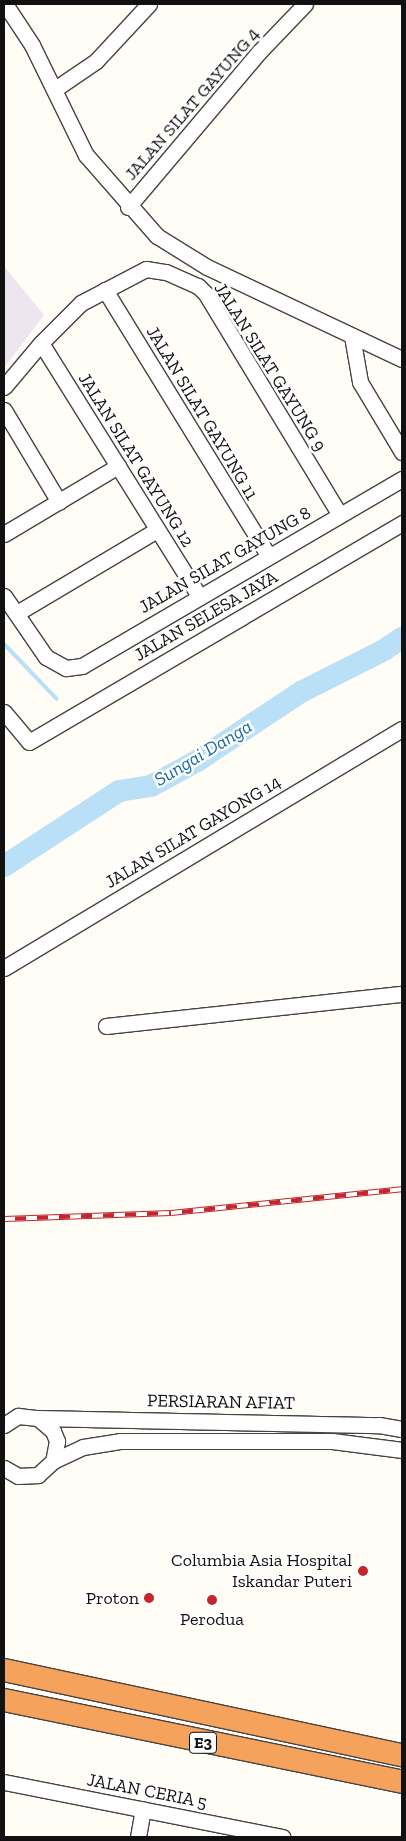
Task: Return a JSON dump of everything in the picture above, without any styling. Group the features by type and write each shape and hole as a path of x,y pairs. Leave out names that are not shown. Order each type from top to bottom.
{"highway":[{"name":"E3","path":"4,1670 402,1755"},
{"name":"E3","path":"4,1700 402,1782"}],"street":[{"path":"5,4 55,89 86,155 128,207 157,236 207,267 402,360"},
{"path":"55,89 96,61 149,4"},
{"name":"JALAN SILAT GAYUNG 4","path":"128,207 260,51 305,4"},
{"name":"JALAN SILAT GAYUNG 9","path":"105,290 146,269 166,272 198,286 206,294 340,515"},
{"path":"4,387 40,343 81,303 105,290"},
{"name":"JALAN SILAT GAYUNG 11","path":"105,290 268,555"},
{"path":"352,336 360,382 402,452"},
{"name":"JALAN SILAT GAYUNG 12","path":"40,343 199,596"},
{"path":"4,410 59,502"},
{"path":"4,534 118,466"},
{"name":"JALAN SILAT GAYUNG 8","path":"17,613 46,657 66,668 82,666 268,555 402,479"},
{"name":"JALAN SELESA JAYA","path":"4,712 29,742 402,523"},
{"path":"4,596 17,613 157,530"},
{"name":"JALAN SILAT GAYONG 14","path":"4,968 400,735"},
{"path":"106,1026 402,994"},
{"name":"PERSIARAN AFIAT","path":"4,1425 18,1416 38,1418 379,1424 402,1429"},
{"path":"38,1418 53,1431 57,1441 53,1461"},
{"path":"4,1468 18,1476 28,1477 43,1472 53,1461 83,1447 120,1441 332,1440 402,1450"},
{"name":"JALAN CERIA 5","path":"4,1782 284,1837"},
{"path":"138,1837 143,1809"}],"shaded area":[{"path":"4,266 44,315 4,368"}],"waterway":[{"name":"Sungai Danga","path":"4,866 119,791 151,786 197,761 301,692 384,650 402,638"},
{"path":"4,644 57,699"}],"railway":[{"path":"4,1219 171,1213 402,1189"}],"place":[{"name":"Columbia Asia Hospital Iskandar Puteri","path":"363,1571"},
{"name":"Proton","path":"149,1598"},
{"name":"Perodua","path":"212,1600"}]}
